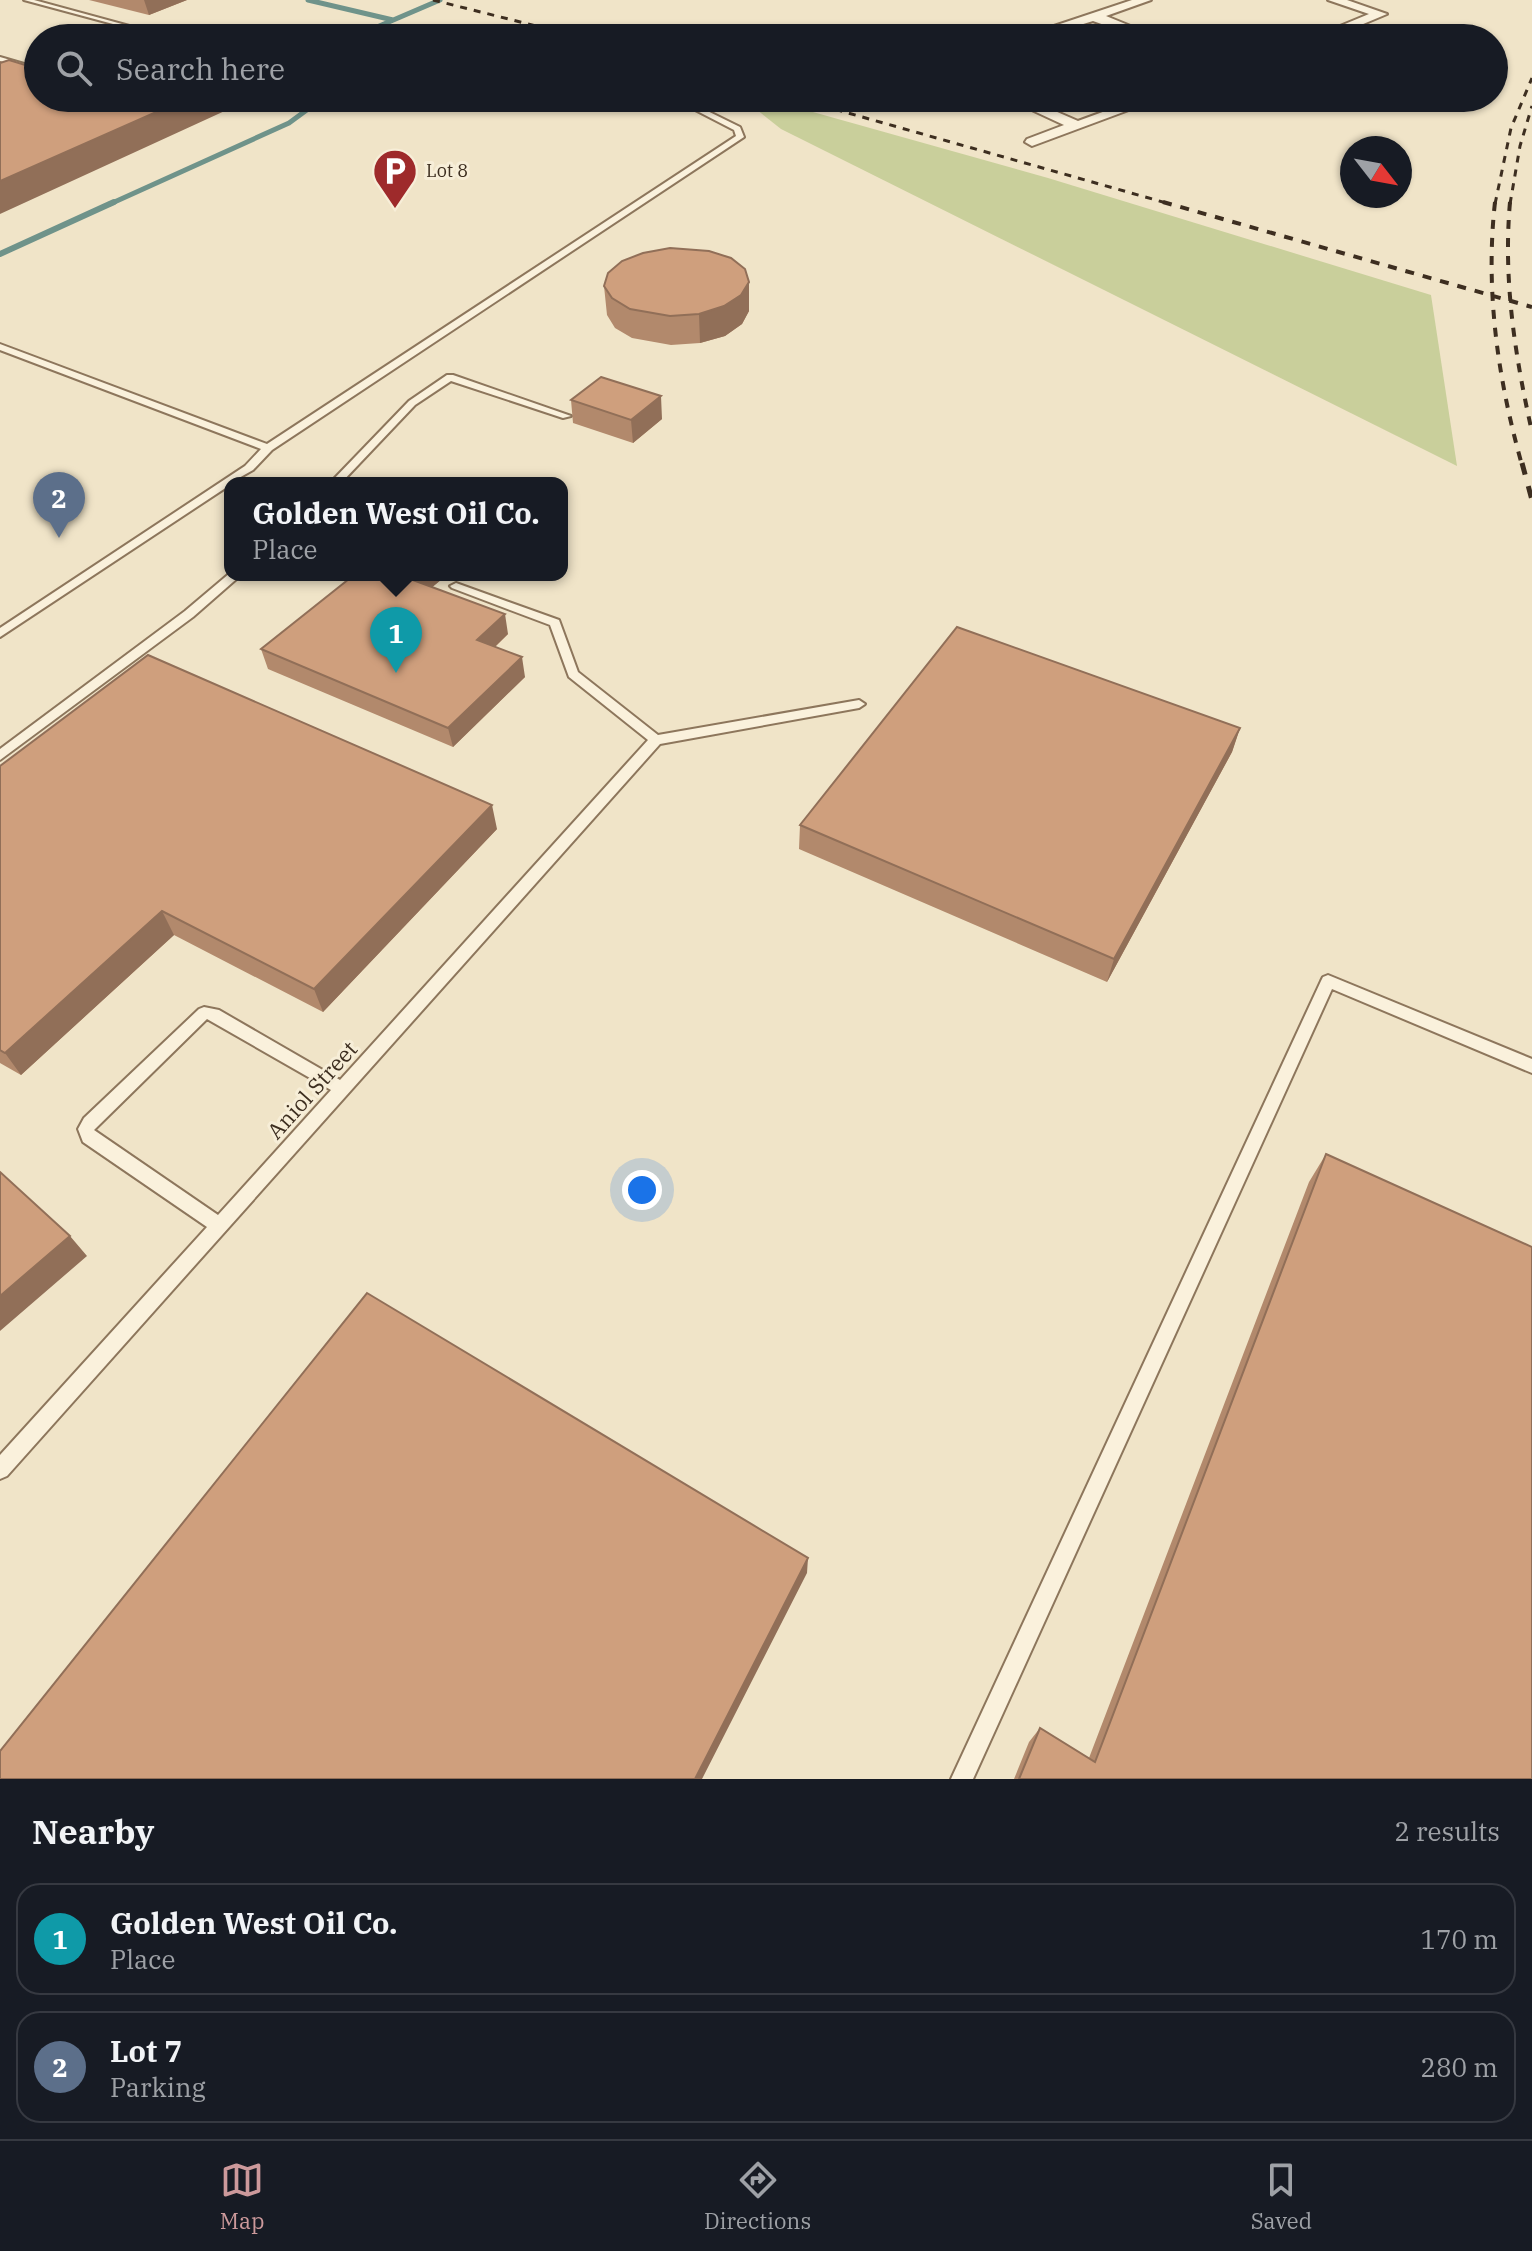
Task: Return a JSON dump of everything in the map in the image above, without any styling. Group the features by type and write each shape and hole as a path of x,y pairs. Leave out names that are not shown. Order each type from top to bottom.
{"street":[{"path":"1064,24 1145,0"},
{"path":"1334,0 1381,14 1355,24"},
{"path":"1080,18 1102,24"},
{"path":"1046,112 1078,126"},
{"path":"1032,142 1116,112"}],"lane":[{"path":"27,0 118,24"},
{"path":"0,59 24,67"},
{"path":"235,477 268,448 740,137 737,129 704,112"},
{"path":"0,347 268,448"},
{"path":"341,477 412,403 450,377 566,416"},
{"path":"0,633 224,485"},
{"path":"0,756 189,614 228,581"},
{"path":"456,586 555,623 573,674 656,740 859,704"},
{"name":"Aniol Street","path":"0,1469 656,740"},
{"path":"962,1779 1328,981 1532,1066"},
{"path":"219,1225 89,1137 86,1129 90,1123 204,1013 214,1014 342,1089"}],"green space":[{"path":"760,112 813,112 1048,178 1431,295 1457,466 781,129"}],"building":[{"path":"9,60 24,65 24,112 156,112 0,181 0,63"},
{"path":"670,248 709,251 731,258 745,269 749,282 741,295 724,306 699,314 670,316 630,309 612,298 604,286 608,273 622,261"},
{"path":"601,377 661,396 631,420 571,400"},
{"path":"346,581 416,581 505,614 477,640 522,657 448,728 261,649"},
{"path":"957,627 1240,728 1114,959 800,825"},
{"path":"148,655 492,805 314,989 162,911 5,1053 0,1050 0,766"},
{"path":"1326,1154 1532,1247 1532,1779 1019,1779 1040,1728 1095,1762"},
{"path":"0,1172 70,1236 0,1296"},
{"path":"367,1293 808,1558 695,1779 0,1779 0,1751"}],"waterway":[{"path":"308,0 393,20"},
{"path":"384,24 440,0"},
{"path":"110,204 289,123 304,112"},
{"path":"0,254 114,202"}],"railway":[{"path":"433,0 528,24"},
{"path":"1495,204 1511,128 1532,78"},
{"path":"1510,204 1520,146 1532,106"},
{"path":"845,112 1170,204"},
{"path":"1163,202 1493,296"},
{"path":"1493,296 1495,202"},
{"path":"1510,202 1510,301"},
{"path":"1493,296 1510,301"},
{"path":"1493,296 1500,368 1522,465"},
{"path":"1510,301 1532,307"},
{"path":"1510,301 1520,375 1532,432"},
{"path":"1522,463 1532,500"}],"place":[{"name":"Lot 8","path":"395,210"},
{"name":"Lot 7","path":"59,538"},
{"name":"Golden West Oil Co.","path":"396,673"}]}
